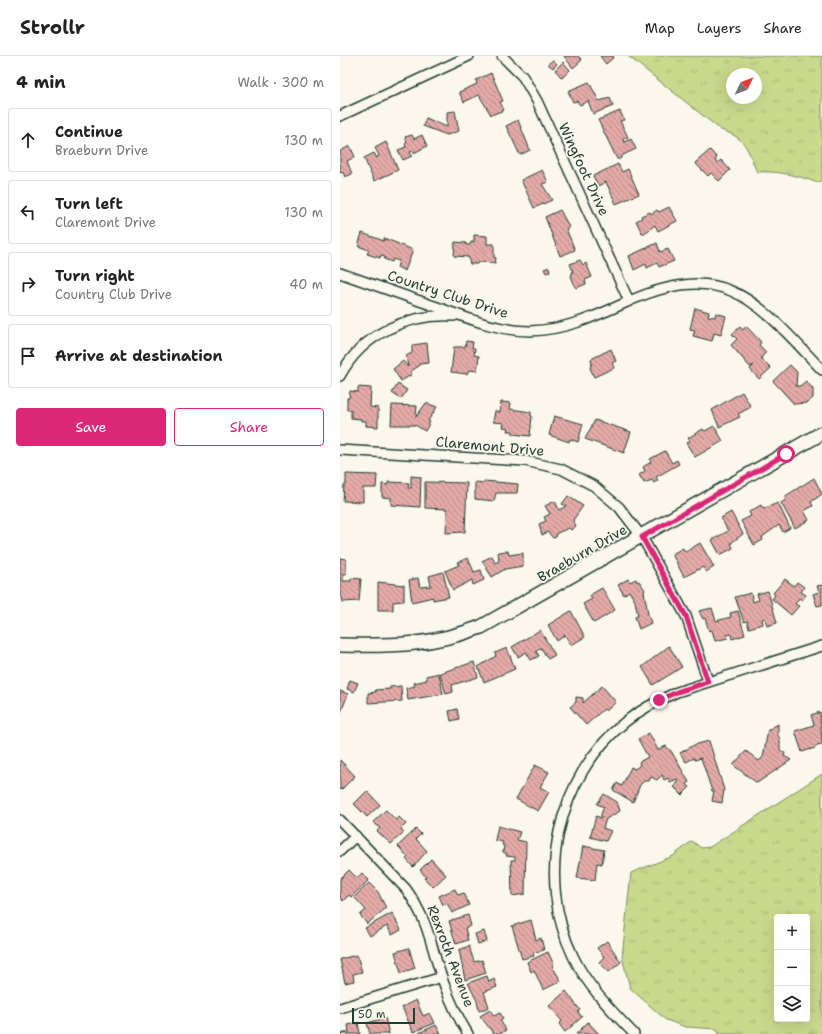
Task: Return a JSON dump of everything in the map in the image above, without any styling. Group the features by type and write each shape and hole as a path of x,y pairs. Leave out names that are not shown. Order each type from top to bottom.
{"street":[{"path":"340,116 469,56"},
{"name":"Wingfoot Drive","path":"502,56 523,77 538,100 629,301"},
{"name":"Country Club Drive","path":"340,273 474,320 511,329 548,330 582,322 653,290 670,286 704,284 732,291 751,300 772,316 822,370"},
{"path":"340,376 360,349 372,338 400,323 414,319 438,316 458,316 474,320"},
{"name":"Braeburn Drive","path":"340,645 399,646 429,642 462,634 499,619 822,433"},
{"name":"Claremont Drive","path":"340,450 525,461 543,464 578,476 594,486 619,507 642,537 686,616 708,682"},
{"path":"634,1034 594,990 583,974 565,937 557,904 554,884 555,854 560,827 575,786 585,768 610,736 641,710 677,692 822,646"},
{"name":"Rexroth Avenue","path":"340,820 406,889 415,902 428,929 442,977 452,1004 468,1034"},
{"path":"340,851 356,836"},
{"path":"340,1008 442,977"}],"green space":[{"path":"628,56 822,56 822,180 817,182 782,173 757,172 745,145 730,133 721,130"},
{"path":"822,774 822,1034 719,1034 717,1029 686,1027 666,1020 630,988 622,957 631,873 673,856 692,841 701,848 710,847"}],"building":[{"path":"564,56 578,56 582,60 573,68"},
{"path":"600,56 613,56 614,57 606,64"},
{"path":"553,60 557,64 553,68 548,64"},
{"path":"563,62 570,70 562,78 555,70"},
{"path":"491,73 503,101 500,102 504,110 491,115 479,95 464,102 459,92 477,84 476,80"},
{"path":"589,82 599,101 610,98 613,106 593,114 588,101 580,105 577,101 573,102 568,91"},
{"path":"455,111 459,131 447,135 423,126 426,118 447,127 447,112"},
{"path":"620,111 624,120 620,121 628,137 623,139 624,142 631,139 636,149 623,155 620,159 617,159 598,120"},
{"path":"518,120 530,150 520,155 506,126"},
{"path":"412,135 414,139 422,135 427,146 414,153 414,151 410,152 412,156 403,160 398,150 406,147 405,144 407,142 405,137"},
{"path":"386,142 398,170 374,181 364,158 374,153 377,158 379,155 375,148"},
{"path":"350,146 355,157 347,161 352,174 345,177 343,172 340,173 340,151"},
{"path":"710,150 717,158 715,160 717,163 721,160 730,170 719,181 711,173 708,176 695,163"},
{"path":"618,164 622,172 628,169 639,194 616,204 606,182 598,186 593,176"},
{"path":"542,170 548,182 542,184 552,200 534,208 521,180"},
{"path":"669,207 677,221 658,231 655,225 645,233 642,233 636,221 642,218 641,216 650,212 651,214 657,210 659,212"},
{"path":"560,210 569,227 566,229 575,250 560,256 545,217"},
{"path":"362,233 384,241 384,238 413,250 405,271 397,267 399,261 393,259 392,262 384,259 385,257 381,255 380,258 367,254 369,250 358,246"},
{"path":"474,235 487,236 487,244 494,244 494,257 496,258 495,263 478,262 477,264 470,264 468,257 454,256 455,242 470,245 471,242 474,242"},
{"path":"657,243 660,252 668,249 674,261 659,267 657,263 647,268 646,264 634,270 629,256"},
{"path":"580,260 583,265 586,263 592,277 585,280 586,284 576,288 571,276 573,271 570,264"},
{"path":"549,267 550,271 546,273 544,269"},
{"path":"695,308 709,312 708,316 715,317 716,313 726,316 721,335 714,333 712,341 693,336 695,330 690,329"},
{"path":"746,326 761,342 759,345 766,352 761,358 771,368 759,379 750,369 754,365 750,367 731,345 737,339 732,334 740,327 743,330"},
{"path":"466,341 473,342 472,348 475,348 474,355 479,356 477,371 469,370 467,374 451,372 454,347 465,347"},
{"path":"427,343 429,363 419,364 419,366 411,371 411,375 401,381 393,369 403,361 408,367 406,356 412,353 412,345"},
{"path":"611,349 616,361 612,363 614,368 594,377 590,368 592,363 591,359"},
{"path":"790,365 797,372 796,386 800,386 806,381 813,389 813,398 807,403 794,404 773,381"},
{"path":"398,384 407,390 401,399 392,393"},
{"path":"358,387 371,388 370,407 378,408 378,427 366,426 366,421 351,418 351,410 347,410 347,398 349,398 350,391 358,392"},
{"path":"742,392 751,407 738,414 740,417 719,427 712,410"},
{"path":"501,402 511,403 510,409 531,412 530,436 513,434 513,431 507,431 508,428 503,427 504,423 493,422 495,411 500,412"},
{"path":"426,403 437,407 428,421 430,422 425,431 415,425 391,425 392,405 417,406 416,417"},
{"path":"554,416 583,424 578,442 570,439 569,442 549,435"},
{"path":"595,420 631,432 624,453 585,439"},
{"path":"714,426 723,441 695,457 686,443 690,441 688,438 703,429 705,431"},
{"path":"665,451 672,463 677,460 679,464 656,477 658,480 654,483 652,480 644,483 639,475 645,471 643,467 651,462 650,459"},
{"path":"346,474 377,475 376,488 363,488 363,502 343,501 344,485 346,485"},
{"path":"411,476 421,477 420,507 391,505 391,498 382,497 382,484 388,485 388,482 409,483 408,488 411,488"},
{"path":"814,478 822,494 811,502 813,506 804,511 809,520 795,528 781,503 786,500 784,497"},
{"path":"484,481 518,484 517,493 496,493 494,501 475,499 475,482 484,483"},
{"path":"425,482 467,483 465,532 446,533 447,509 425,508"},
{"path":"568,496 583,506 573,520 576,526 571,530 569,528 557,533 556,537 553,538 548,532 542,535 539,524 546,521 544,517 550,514 545,506 555,501 559,510 566,506 562,504"},
{"path":"778,503 790,528 783,532 779,525 762,537 763,540 754,545 741,521 751,516 749,512 761,505 763,509"},
{"path":"731,512 743,534 731,543 733,548 720,555 712,540 728,531 721,518"},
{"path":"700,543 714,567 706,572 703,567 684,577 672,554 683,548 685,552"},
{"path":"508,551 509,555 523,553 523,566 505,569 492,577 482,561 492,556 495,563 499,561 498,552"},
{"path":"340,558 346,559 346,574 343,574 343,581 351,581 351,578 361,579 359,601 343,602 342,597 340,596"},
{"path":"468,558 474,572 481,570 484,580 473,585 472,580 453,590 445,571 459,565 458,562"},
{"path":"443,572 449,597 433,600 433,597 412,602 409,580 418,578 420,587 431,586 429,576"},
{"path":"628,579 630,582 636,579 645,590 648,614 651,623 639,629 635,617 638,616 635,601 629,591 624,595 618,585"},
{"path":"785,579 794,586 797,582 804,587 801,592 806,595 802,600 799,598 795,604 799,606 791,615 772,599 775,595 773,593"},
{"path":"378,582 404,585 404,601 393,602 393,610 378,610"},
{"path":"822,585 822,605 817,606 813,594 819,592 817,586"},
{"path":"602,588 615,610 594,623 583,604 592,599 590,595"},
{"path":"768,591 777,623 767,626 765,618 762,619 763,624 749,628 747,621 744,622 735,597 751,593 753,602 759,600 757,594"},
{"path":"712,608 716,621 731,617 730,613 738,611 745,635 732,639 731,634 727,635 728,638 715,641 712,630 709,631 705,618 703,619 699,611"},
{"path":"571,611 585,637 571,645 565,635 557,641 548,625"},
{"path":"540,630 555,655 548,659 541,648 536,651 539,656 531,660 526,652 518,657 512,647"},
{"path":"669,646 682,667 653,685 642,667"},
{"path":"507,648 515,669 484,682 478,667 496,656 495,653"},
{"path":"474,662 478,677 452,685 453,692 446,694 440,673"},
{"path":"439,673 443,694 408,700 406,688 415,686 414,683 427,680 426,676"},
{"path":"350,680 358,683 354,692 347,689"},
{"path":"401,686 402,701 368,703 368,693 376,692 375,690 390,689 390,687"},
{"path":"602,686 616,702 606,711 604,709 586,725 570,707 576,702 576,697 583,698 583,703"},
{"path":"340,691 348,694 341,712 340,711"},
{"path":"457,709 459,719 451,721 449,711"},
{"path":"820,712 822,744 802,752 795,731 814,725 811,715"},
{"path":"778,724 780,750 785,753 784,756 791,760 757,783 733,765 746,751 759,761 763,757 768,730"},
{"path":"649,733 658,750 666,746 671,751 689,782 686,784 690,787 682,795 674,787 678,782 677,779 670,782 668,778 664,780 662,775 657,780 651,777 649,781 644,781 640,785 633,802 613,790 617,783 622,786 631,767 635,769 640,765 639,762 648,757 638,739"},
{"path":"709,741 724,790 722,803 712,801 714,791 712,791 701,758 695,760 694,758 686,762 680,753 694,745"},
{"path":"340,760 355,776 341,790 340,789"},
{"path":"535,765 549,772 540,787 549,792 538,811 516,799"},
{"path":"367,791 380,805 367,817 354,804"},
{"path":"604,794 617,802 620,811 606,819 603,828 611,831 606,841 590,837 596,816 601,818 604,807 597,804"},
{"path":"386,810 396,820 399,817 406,824 401,829 404,832 391,844 377,831 380,828 373,822"},
{"path":"498,826 520,832 517,840 526,842 525,894 512,896 511,860 515,860 515,857 506,856 507,854 503,852 503,842 495,840"},
{"path":"416,829 421,834 416,839 427,851 413,867 406,859 408,857 398,846"},
{"path":"583,846 604,850 602,864 597,863 595,880 577,878"},
{"path":"431,859 446,875 433,887 424,878 426,877 420,870"},
{"path":"349,870 357,878 362,873 369,880 351,897 349,895 343,901 340,898 340,879"},
{"path":"369,883 378,892 386,908 367,924 360,915 366,910 354,897"},
{"path":"455,889 458,895 464,893 469,905 452,913 447,903 443,905 439,896"},
{"path":"392,913 401,930 392,935 387,926 370,936 365,928"},
{"path":"468,915 471,926 465,928 468,940 456,944 449,921"},
{"path":"531,920 536,940 541,938 544,950 533,953 534,956 522,959 512,926"},
{"path":"484,931 487,941 478,944 475,934"},
{"path":"607,941 621,962 609,972 599,962 604,957 597,948"},
{"path":"469,946 474,962 482,960 486,973 465,980 459,950"},
{"path":"409,948 415,968 401,973 395,952"},
{"path":"548,952 554,965 552,966 561,981 543,990 534,970 531,972 527,962"},
{"path":"357,955 362,972 353,974 354,981 345,983 340,959"},
{"path":"487,976 489,982 494,979 497,987 484,992 489,1007 479,1011 477,1001 468,983"},
{"path":"566,991 580,1010 578,1012 582,1017 565,1032 559,1024 562,1021 549,1006"},
{"path":"416,1000 423,1016 430,1013 435,1023 413,1032 402,1007"},
{"path":"490,1010 494,1016 500,1013 503,1018 500,1020 506,1030 500,1034 494,1034 480,1016"},
{"path":"385,1018 389,1034 370,1034 367,1023"},
{"path":"588,1022 599,1034 576,1034"},
{"path":"358,1023 360,1034 340,1034 349,1032 348,1025"},
{"path":"436,1025 441,1034 419,1033"}],"route":[{"path":"659,700 677,692 708,682 686,616 642,537 786,454"}]}
